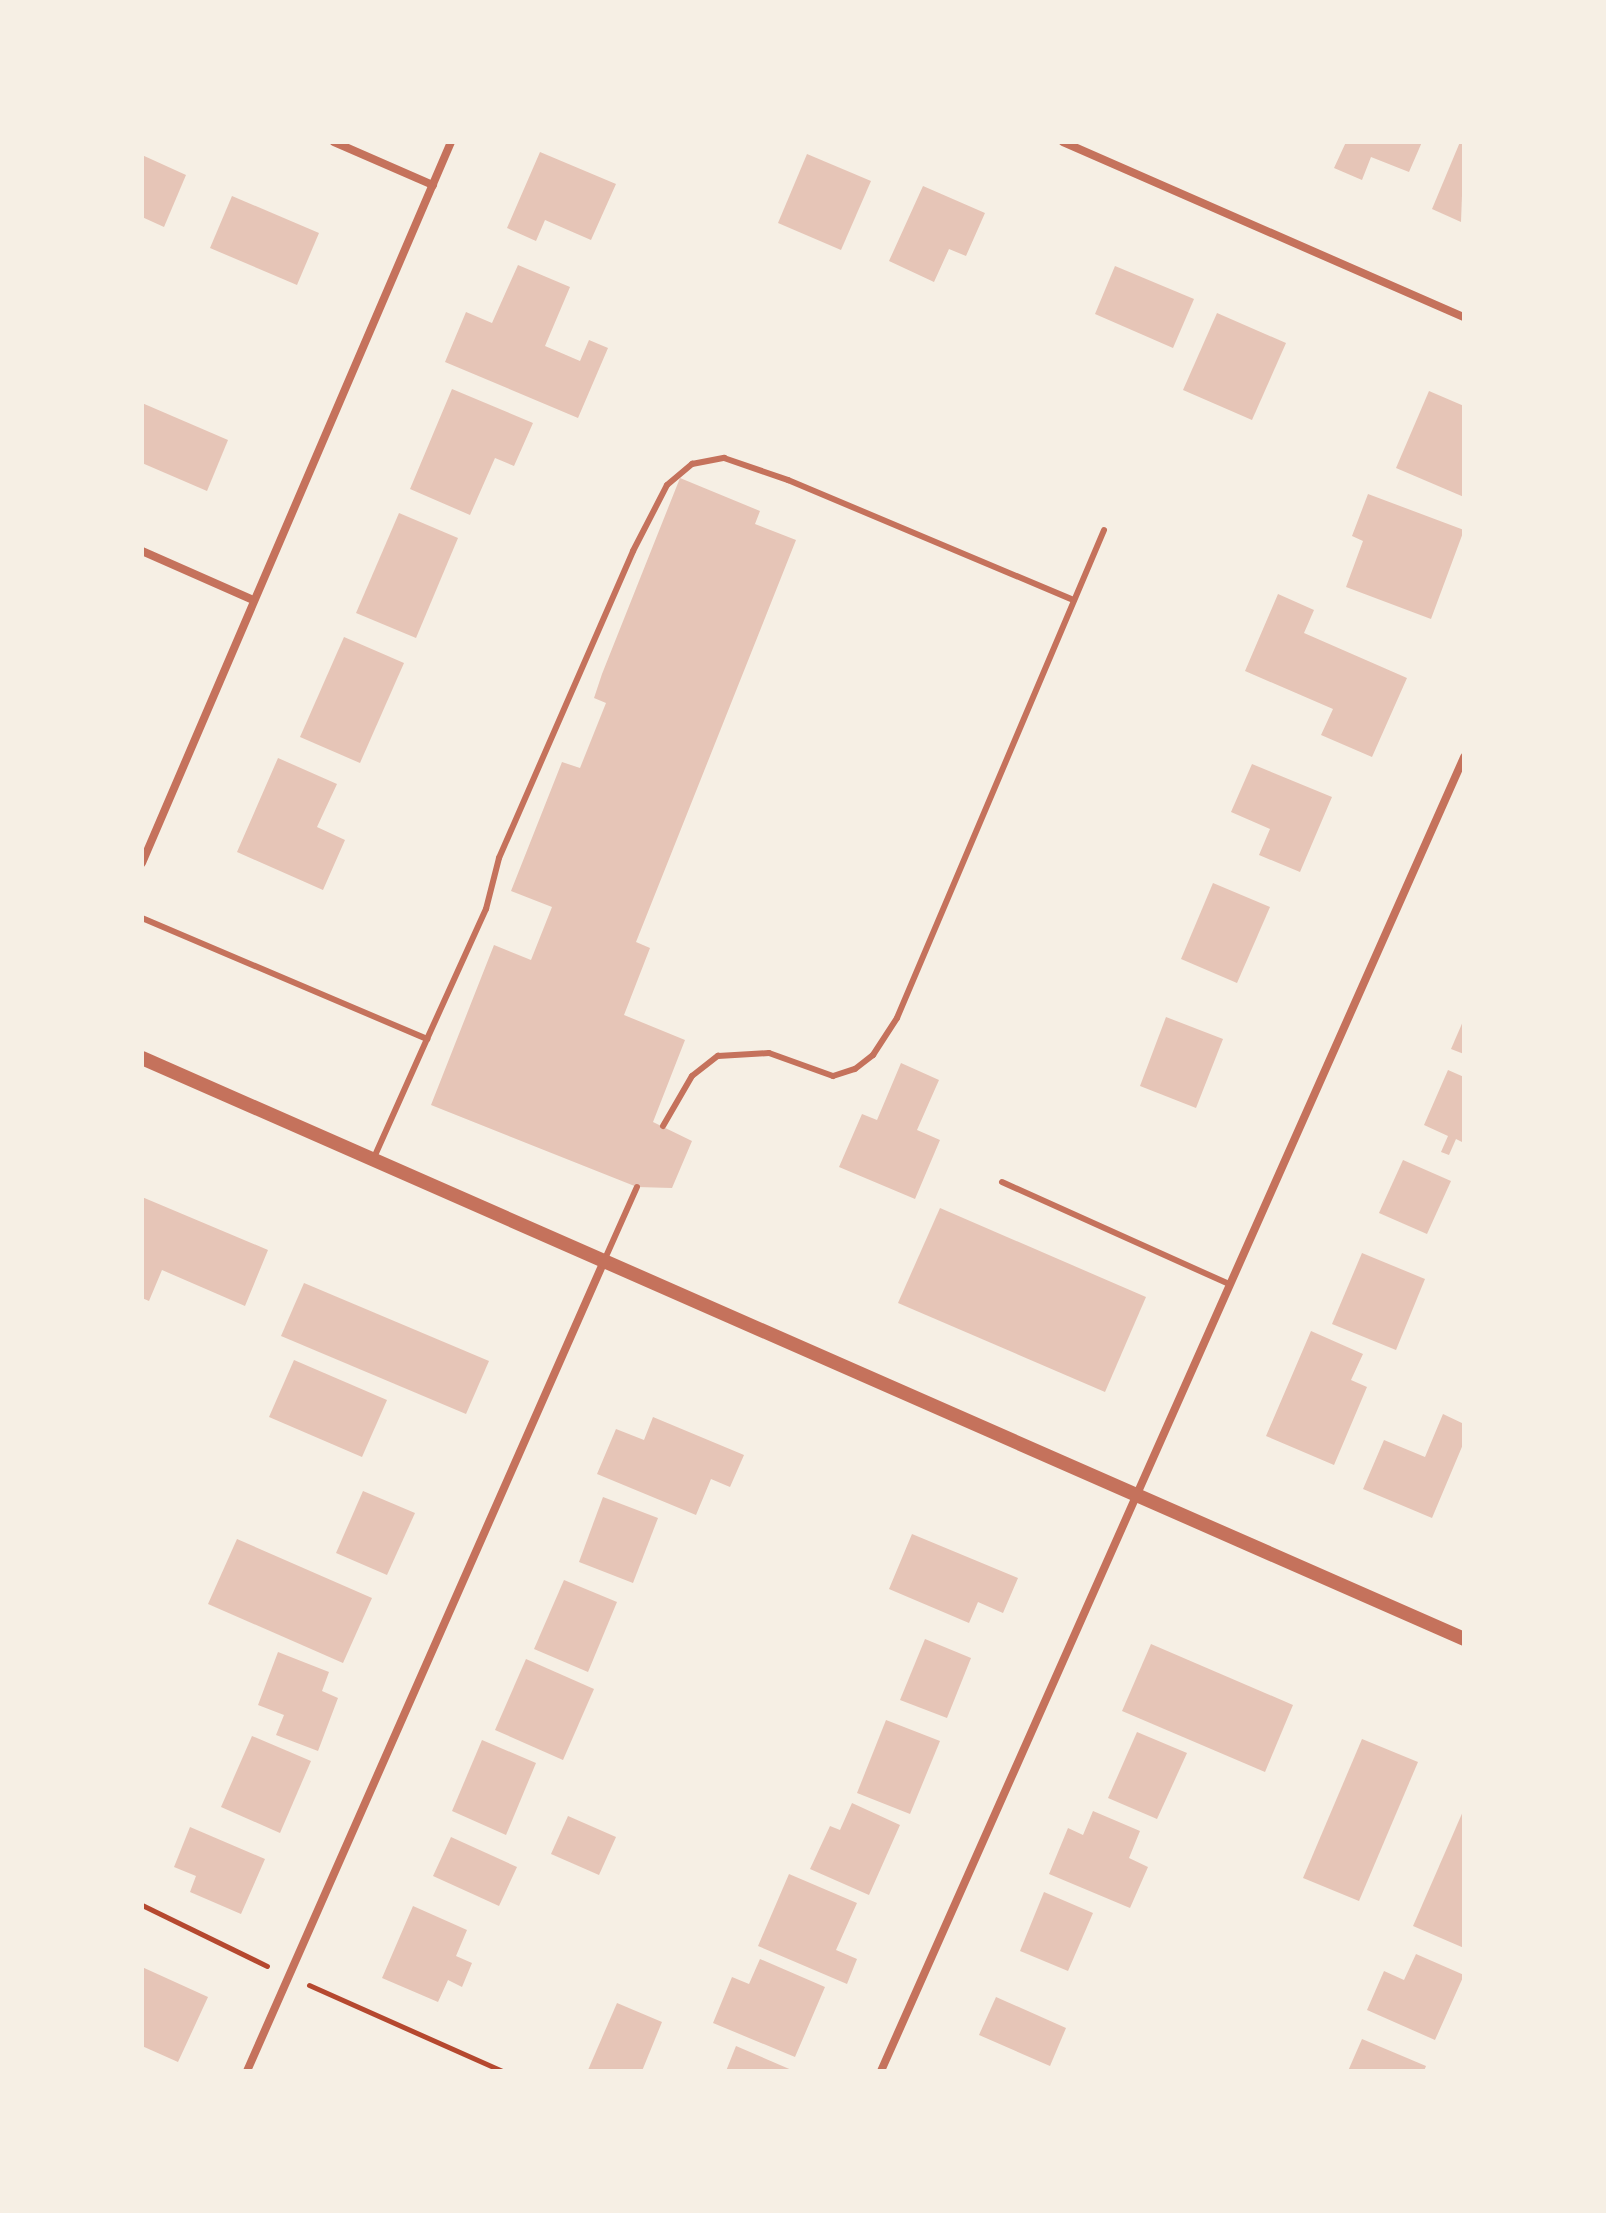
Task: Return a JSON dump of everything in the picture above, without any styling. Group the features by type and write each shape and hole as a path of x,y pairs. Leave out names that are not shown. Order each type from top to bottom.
{"street":[{"path":"334,142 433,185"},
{"path":"142,863 251,599 451,142"},
{"path":"1063,142 1464,317"},
{"path":"142,551 251,599"},
{"path":"881,2071 1464,757"},
{"path":"142,1058 1464,1639"},
{"path":"247,2071 604,1261"}],"lane":[{"path":"373,1160 486,909 499,858 633,551 667,485 692,464 724,458 788,480 1074,600"},
{"path":"663,1126 692,1076 718,1056 769,1053 833,1076 855,1069 873,1055 897,1018 1104,530"},
{"path":"142,918 427,1039"},
{"path":"1002,1182 1229,1284"},
{"path":"604,1261 637,1187"}],"path":[{"path":"142,1905 289,1976 502,2071"}],"building":[{"path":"1346,142 1422,142 1409,172 1371,157 1362,180 1334,168"},
{"path":"1460,142 1464,142 1461,222 1432,209"},
{"path":"540,152 616,184 591,240 545,220 536,241 507,228"},
{"path":"807,154 871,181 841,250 778,223"},
{"path":"142,155 186,175 164,227 142,217"},
{"path":"923,186 985,213 966,256 949,249 934,282 889,261"},
{"path":"232,196 319,233 297,285 210,248"},
{"path":"518,265 570,287 545,346 580,361 589,340 608,348 578,418 445,362 466,312 492,323"},
{"path":"1115,266 1194,299 1173,348 1095,314"},
{"path":"1217,313 1286,343 1252,420 1183,390"},
{"path":"452,389 533,423 514,466 495,458 470,515 410,489"},
{"path":"1429,391 1464,406 1464,497 1396,468"},
{"path":"142,403 228,440 207,491 142,463"},
{"path":"680,478 760,511 755,524 796,540 636,942 650,948 624,1015 685,1040 653,1122 692,1141 672,1188 637,1187 431,1105 494,945 531,960 552,907 511,891 562,762 580,768 606,703 594,698 602,674"},
{"path":"1368,494 1464,530 1431,619 1346,587 1363,541 1352,536"},
{"path":"399,513 458,538 416,638 356,613"},
{"path":"1278,594 1314,610 1304,633 1407,678 1372,757 1321,735 1333,709 1245,671"},
{"path":"344,637 404,663 360,763 300,737"},
{"path":"278,758 337,784 317,827 345,840 323,890 237,852"},
{"path":"1252,764 1332,797 1300,872 1259,855 1270,829 1231,812"},
{"path":"1213,883 1270,907 1237,983 1181,959"},
{"path":"1166,1017 1223,1039 1196,1108 1140,1086"},
{"path":"1464,1019 1464,1054 1451,1049"},
{"path":"901,1063 939,1080 917,1130 940,1140 915,1199 839,1167 862,1114 877,1120"},
{"path":"1448,1070 1464,1077 1464,1143 1456,1139 1449,1155 1441,1152 1448,1136 1424,1125"},
{"path":"1403,1160 1451,1181 1427,1234 1379,1213"},
{"path":"142,1197 268,1250 245,1306 162,1270 149,1301 142,1298"},
{"path":"940,1208 1146,1297 1105,1392 898,1303"},
{"path":"1362,1253 1425,1279 1396,1350 1332,1324"},
{"path":"304,1283 489,1361 466,1414 281,1336"},
{"path":"1311,1331 1363,1354 1351,1380 1367,1387 1334,1465 1266,1436"},
{"path":"294,1360 387,1400 362,1457 269,1417"},
{"path":"1443,1414 1464,1424 1464,1442 1432,1518 1363,1489 1384,1440 1425,1457"},
{"path":"653,1417 744,1455 730,1487 711,1479 696,1515 597,1474 616,1429 644,1440"},
{"path":"363,1491 415,1513 387,1575 336,1553"},
{"path":"603,1497 658,1518 633,1583 579,1562"},
{"path":"912,1534 1018,1578 1003,1613 978,1602 969,1623 889,1589"},
{"path":"237,1539 372,1598 343,1663 208,1604"},
{"path":"564,1580 617,1602 588,1672 534,1649"},
{"path":"925,1639 971,1658 947,1718 900,1700"},
{"path":"1151,1644 1293,1705 1265,1772 1122,1711"},
{"path":"278,1652 329,1672 322,1691 338,1698 318,1751 276,1735 284,1715 258,1705"},
{"path":"526,1659 594,1689 563,1760 495,1730"},
{"path":"886,1720 940,1741 910,1814 857,1793"},
{"path":"1137,1732 1187,1753 1157,1819 1108,1798"},
{"path":"252,1736 311,1761 280,1833 221,1807"},
{"path":"1362,1739 1418,1762 1359,1901 1303,1878"},
{"path":"482,1740 536,1763 506,1835 452,1811"},
{"path":"852,1803 900,1825 869,1895 810,1869 830,1826 840,1830"},
{"path":"1464,1809 1464,1948 1413,1926"},
{"path":"1093,1811 1140,1831 1129,1858 1148,1867 1130,1908 1049,1874 1068,1828 1083,1835"},
{"path":"568,1816 616,1837 599,1875 551,1854"},
{"path":"190,1827 265,1859 241,1914 190,1892 196,1876 174,1867"},
{"path":"451,1837 517,1867 499,1906 433,1876"},
{"path":"789,1874 857,1903 836,1950 857,1959 847,1984 758,1946"},
{"path":"1044,1892 1093,1913 1068,1971 1020,1951"},
{"path":"413,1906 467,1930 456,1956 472,1963 462,1987 448,1980 438,2002 382,1978"},
{"path":"1416,1954 1464,1975 1435,2040 1367,2010 1384,1971 1404,1980"},
{"path":"760,1959 825,1987 795,2057 713,2023 732,1977 749,1984"},
{"path":"142,1967 208,1997 178,2062 142,2046"},
{"path":"996,1997 1066,2028 1050,2066 979,2035"},
{"path":"617,2003 662,2022 642,2071 588,2070"},
{"path":"1362,2039 1426,2066 1424,2071 1348,2071"},
{"path":"736,2046 794,2071 726,2071"}]}
